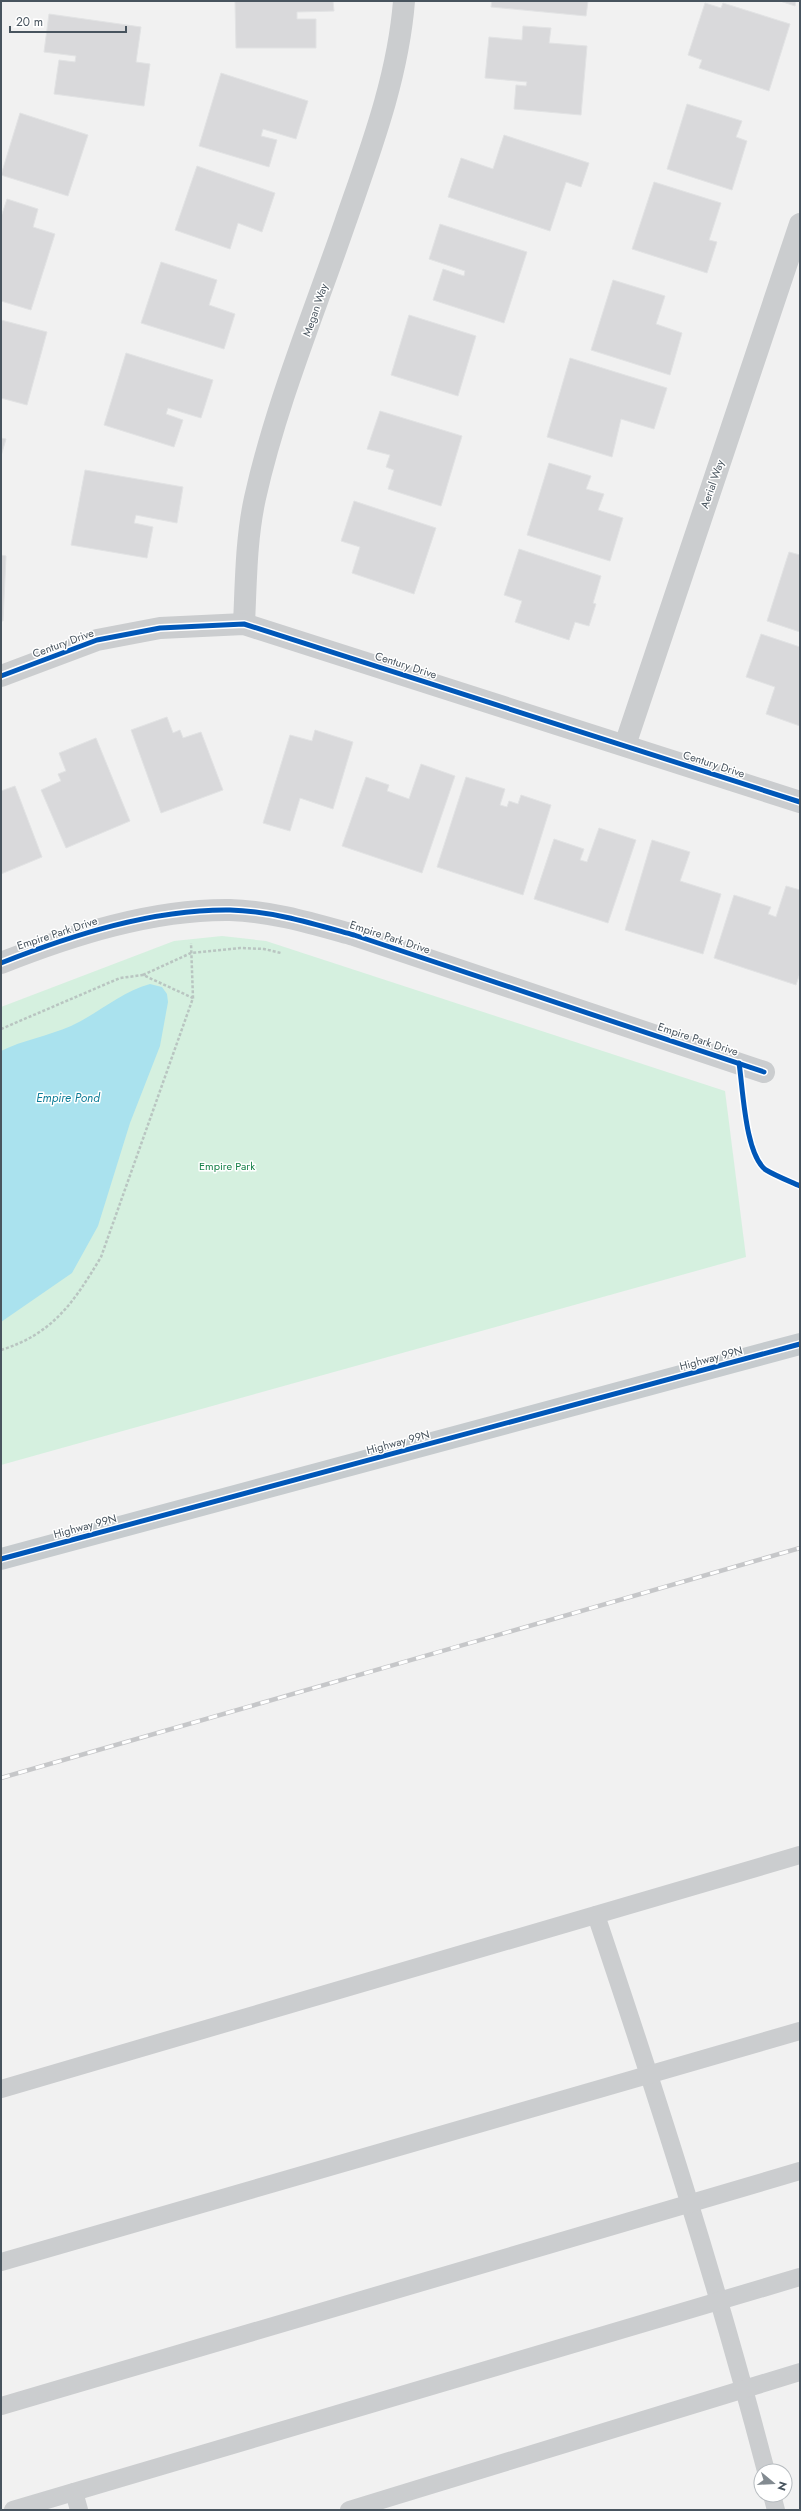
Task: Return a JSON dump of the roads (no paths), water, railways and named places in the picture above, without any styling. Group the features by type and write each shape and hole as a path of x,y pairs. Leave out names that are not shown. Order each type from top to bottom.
{"main road":[{"name":"Highway 99N","path":"1,1559 800,1344"}],"street":[{"name":"Megan Way","path":"244,624 246,562 255,498 274,427 382,115 402,29 404,1"},
{"name":"Aerial Way","path":"625,745 800,224"},
{"name":"Century Drive","path":"1,676 98,640 160,628 244,624 800,802"},
{"name":"Empire Park Drive","path":"1,963 100,930 172,914 230,910 281,916 354,935 764,1072"}],"lane":[{"path":"1,2089 800,1855"},
{"path":"596,1915 650,2075 745,2388 764,2463"},
{"path":"1,2262 800,2031"},
{"path":"1,2406 800,2172"},
{"path":"12,2510 800,2277"},
{"path":"349,2510 800,2372"},
{"path":"74,2492 79,2510"}],"water":[{"name":"Empire Pond","path":"150,984 162,987 167,994 168,1002 160,1046 130,1123 98,1226 72,1273 1,1322 1,1051 71,1026 129,992"}],"railway":[{"path":"1,1778 800,1548"}],"park label":[{"name":"Empire Park","path":"227,1166"}]}
